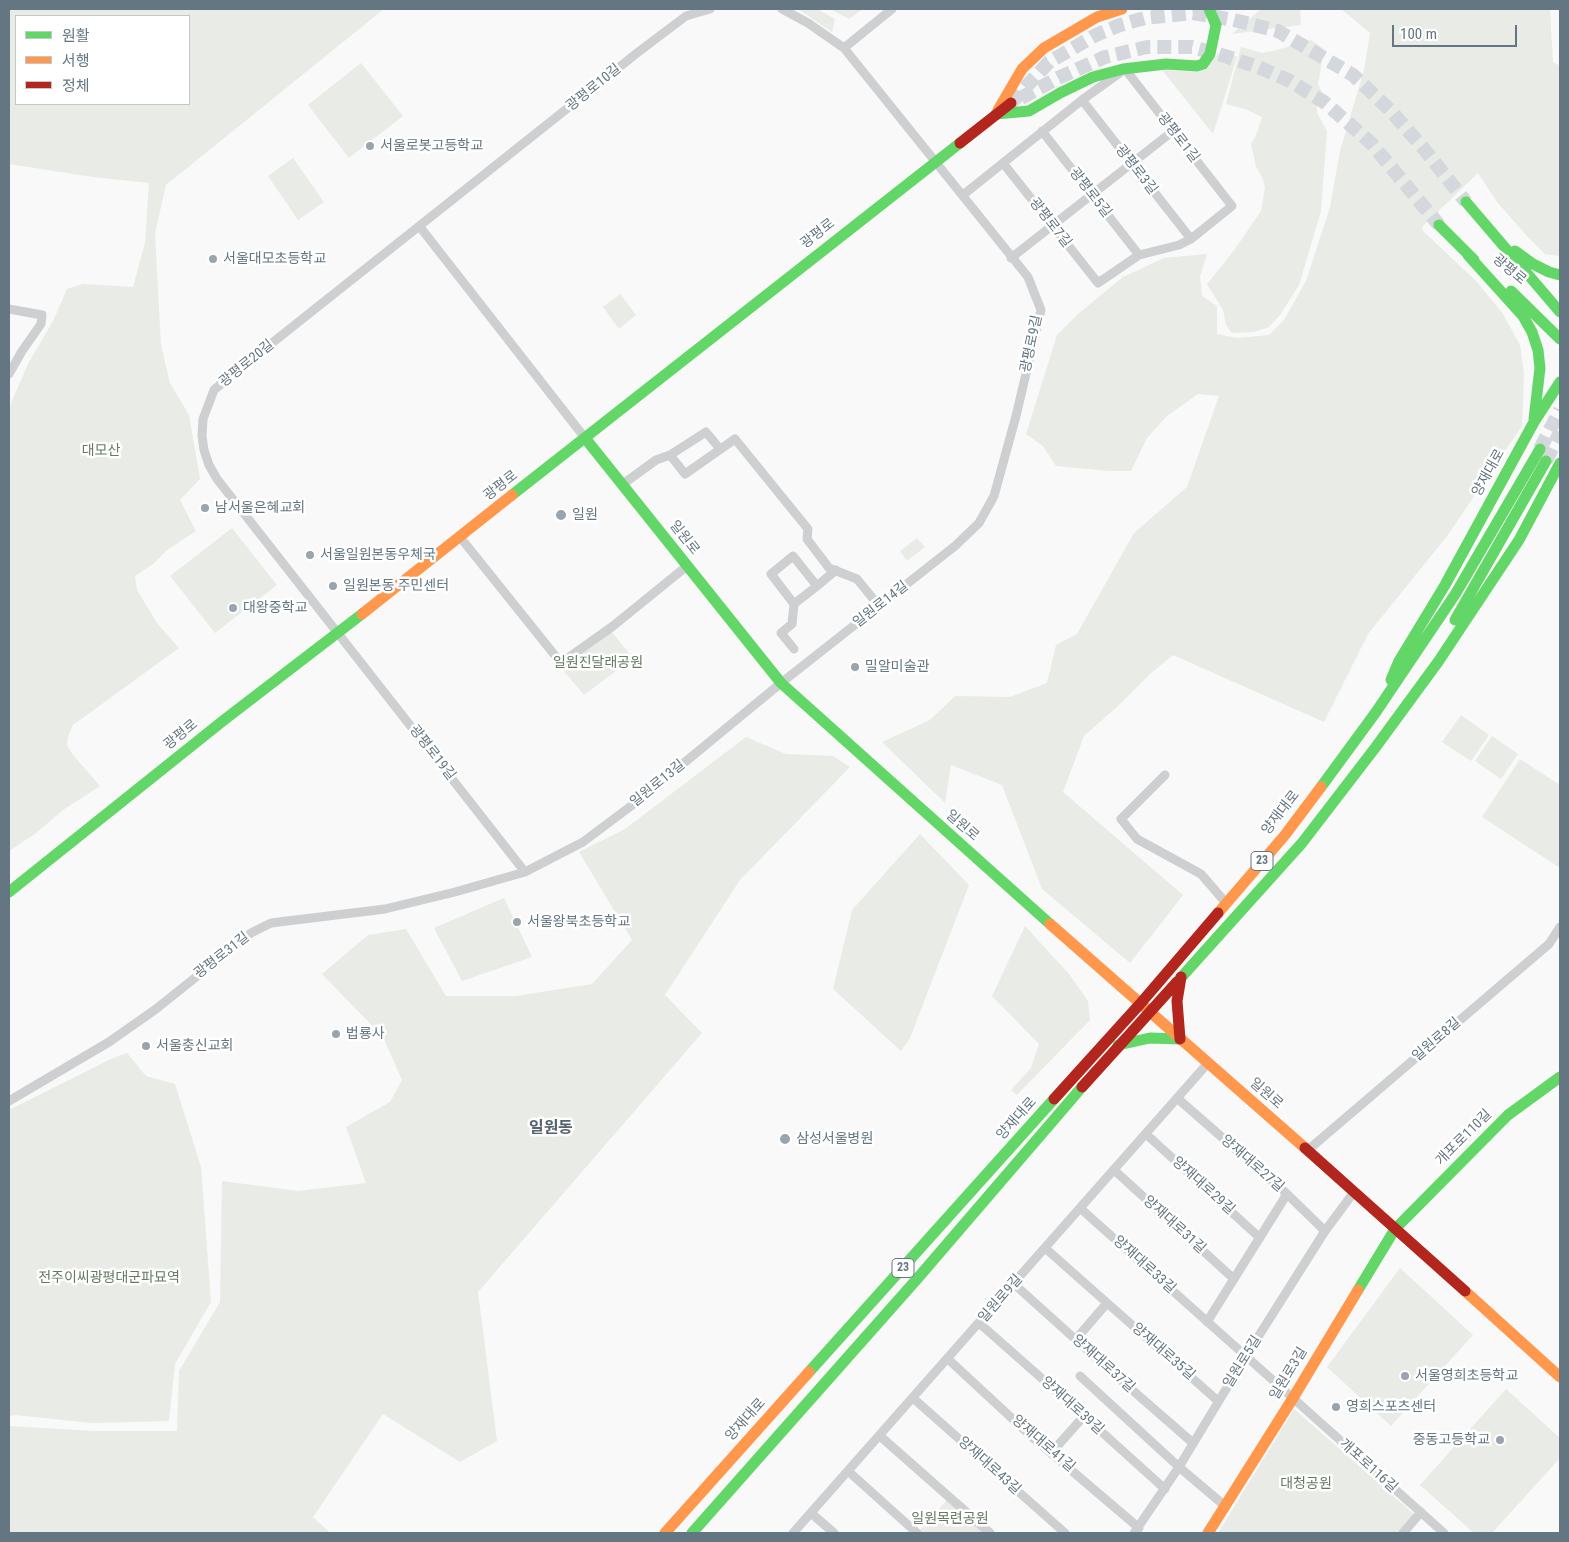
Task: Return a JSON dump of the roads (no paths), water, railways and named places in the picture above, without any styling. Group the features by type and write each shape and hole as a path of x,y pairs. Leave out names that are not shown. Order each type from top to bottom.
{"main road":[{"path":"995,115 1022,69 1044,48 1097,17 1122,9"},
{"path":"995,115 1029,111 1093,77 1123,69 1166,64 1197,66 1203,64 1210,54 1215,34 1216,24 1209,9"},
{"name":"광평로","path":"9,892 224,720 338,633 1011,103"},
{"name":"광평로","path":"1466,202 1560,312"},
{"name":"광평로","path":"1439,224 1468,255 1517,296 1560,339"},
{"path":"1497,238 1533,264 1560,275"},
{"path":"1468,255 1523,316 1532,332 1538,350 1540,368 1534,422"},
{"name":"양재대로","path":"1376,712 1399,661 1445,585 1534,422 1560,382"},
{"name":"일원로","path":"585,438 781,683 1144,1008 1308,1150 1560,1377"},
{"name":"양재대로","path":"692,1533 917,1279 1118,1045 1144,1008 1226,903 1285,835 1376,712 1456,593 1540,449"},
{"name":"양재대로","path":"1375,748 1463,606 1546,461"},
{"name":"양재대로","path":"665,1533 1144,1008 1181,976 1302,843 1438,662 1518,540 1560,463"},
{"path":"1118,1045 1150,1038 1180,1038 1177,1002 1181,976"},
{"name":"개포로110길","path":"1395,1228 1508,1115 1560,1077"},
{"name":"일원로3길","path":"1208,1533 1293,1398 1395,1228"}],"street":[{"name":"광평로10길","path":"484,176 686,16 710,9"},
{"path":"782,9 808,23 844,48 936,161"},
{"path":"844,48 892,9"},
{"name":"광평로1길","path":"1082,100 1125,69 1232,206 1191,239"},
{"path":"963,195 1082,100"},
{"name":"광평로3길","path":"1082,100 1191,239"},
{"path":"1012,258 1173,131"},
{"name":"광평로5길","path":"1042,132 1139,255"},
{"name":"광평로9길","path":"936,161 1028,277 1041,310 1016,416 994,496 979,524"},
{"name":"광평로7길","path":"1002,163 1098,283 1139,255"},
{"name":"광평로20길","path":"338,633 217,479 209,465 204,450 202,436 203,419 214,390 484,176"},
{"name":"일원로","path":"420,227 585,438"},
{"path":"1139,255 1179,245 1191,239"},
{"path":"9,309 42,315 41,324 22,350 9,374"},
{"path":"623,484 656,460 670,455 706,432 720,449"},
{"path":"670,455 685,474 735,439 808,529 806,539 829,568 857,579 879,606"},
{"name":"일원로14길","path":"781,683 955,546 979,524"},
{"path":"460,537 561,663 613,626 687,566"},
{"path":"794,649 780,633 792,624 794,604 771,574 793,556 817,586"},
{"path":"794,604 836,570"},
{"name":"광평로19길","path":"338,633 525,872"},
{"name":"일원로13길","path":"525,872 583,842 639,800 781,683"},
{"path":"1164,775 1121,820 1137,839 1201,874 1226,903"},
{"name":"광평로31길","path":"9,1101 109,1042 156,1009 251,933 271,923 385,909 525,872"},
{"name":"일원로8길","path":"1308,1150 1549,944 1560,927"},
{"name":"일원로9길","path":"793,1533 1208,1063"},
{"name":"양재대로27길","path":"1177,1098 1287,1194 1325,1231"},
{"name":"양재대로29길","path":"1146,1134 1260,1238"},
{"name":"양재대로31길","path":"1114,1170 1234,1279"},
{"name":"일원로5길","path":"1136,1531 1179,1467 1218,1401 1325,1231 1354,1192"},
{"path":"1207,1322 1287,1194"},
{"name":"양재대로33길","path":"1080,1208 1293,1398"},
{"name":"양재대로35길","path":"1045,1248 1218,1401"},
{"name":"양재대로37길","path":"1014,1284 1193,1443"},
{"path":"1076,1339 1107,1303"},
{"name":"양재대로39길","path":"979,1323 1165,1489"},
{"name":"양재대로41길","path":"948,1359 1052,1452 1136,1531"},
{"path":"1080,1376 1179,1467 1225,1506"},
{"name":"양재대로43길","path":"913,1398 1065,1533"},
{"name":"개포로116길","path":"1293,1398 1444,1533"},
{"path":"1052,1452 1084,1416"},
{"path":"880,1436 990,1533"},
{"path":"848,1471 917,1533"},
{"path":"1403,1533 1421,1512"},
{"path":"811,1513 834,1533"}],"tunnel":[{"path":"1011,103 1049,62 1096,35 1120,25 1145,18 1193,13 1234,20 1278,31 1353,75 1391,111 1466,202"},
{"path":"1021,98 1058,78 1105,57 1147,47 1192,47 1225,56 1258,67 1290,81 1324,102 1371,143 1439,225"},
{"path":"1540,449 1560,410"},
{"path":"1546,461 1560,432"}],"place":[{"name":"서울로봇고등학교","path":"370,146"},
{"name":"서울대모초등학교","path":"213,259"},
{"name":"남서울은혜교회","path":"205,508"},
{"name":"일원","path":"561,515"},
{"name":"서울일원본동우체국","path":"310,555"},
{"name":"일원본동 주민센터","path":"333,586"},
{"name":"대왕중학교","path":"233,608"},
{"name":"밀알미술관","path":"855,667"},
{"name":"서울왕북초등학교","path":"517,922"},
{"name":"법룡사","path":"336,1034"},
{"name":"서울충신교회","path":"146,1046"},
{"name":"삼성서울병원","path":"785,1139"},
{"name":"서울영희초등학교","path":"1405,1376"},
{"name":"영희스포츠센터","path":"1336,1407"},
{"name":"중동고등학교","path":"1500,1440"}],"district":[{"name":"일원동","path":"551,1129"}],"park label":[{"name":"대모산","path":"101,451"},
{"name":"일원진달래공원","path":"598,663"},
{"name":"전주이씨광평대군파묘역","path":"109,1278"},
{"name":"대청공원","path":"1306,1484"},
{"name":"일원목련공원","path":"950,1519"}]}
